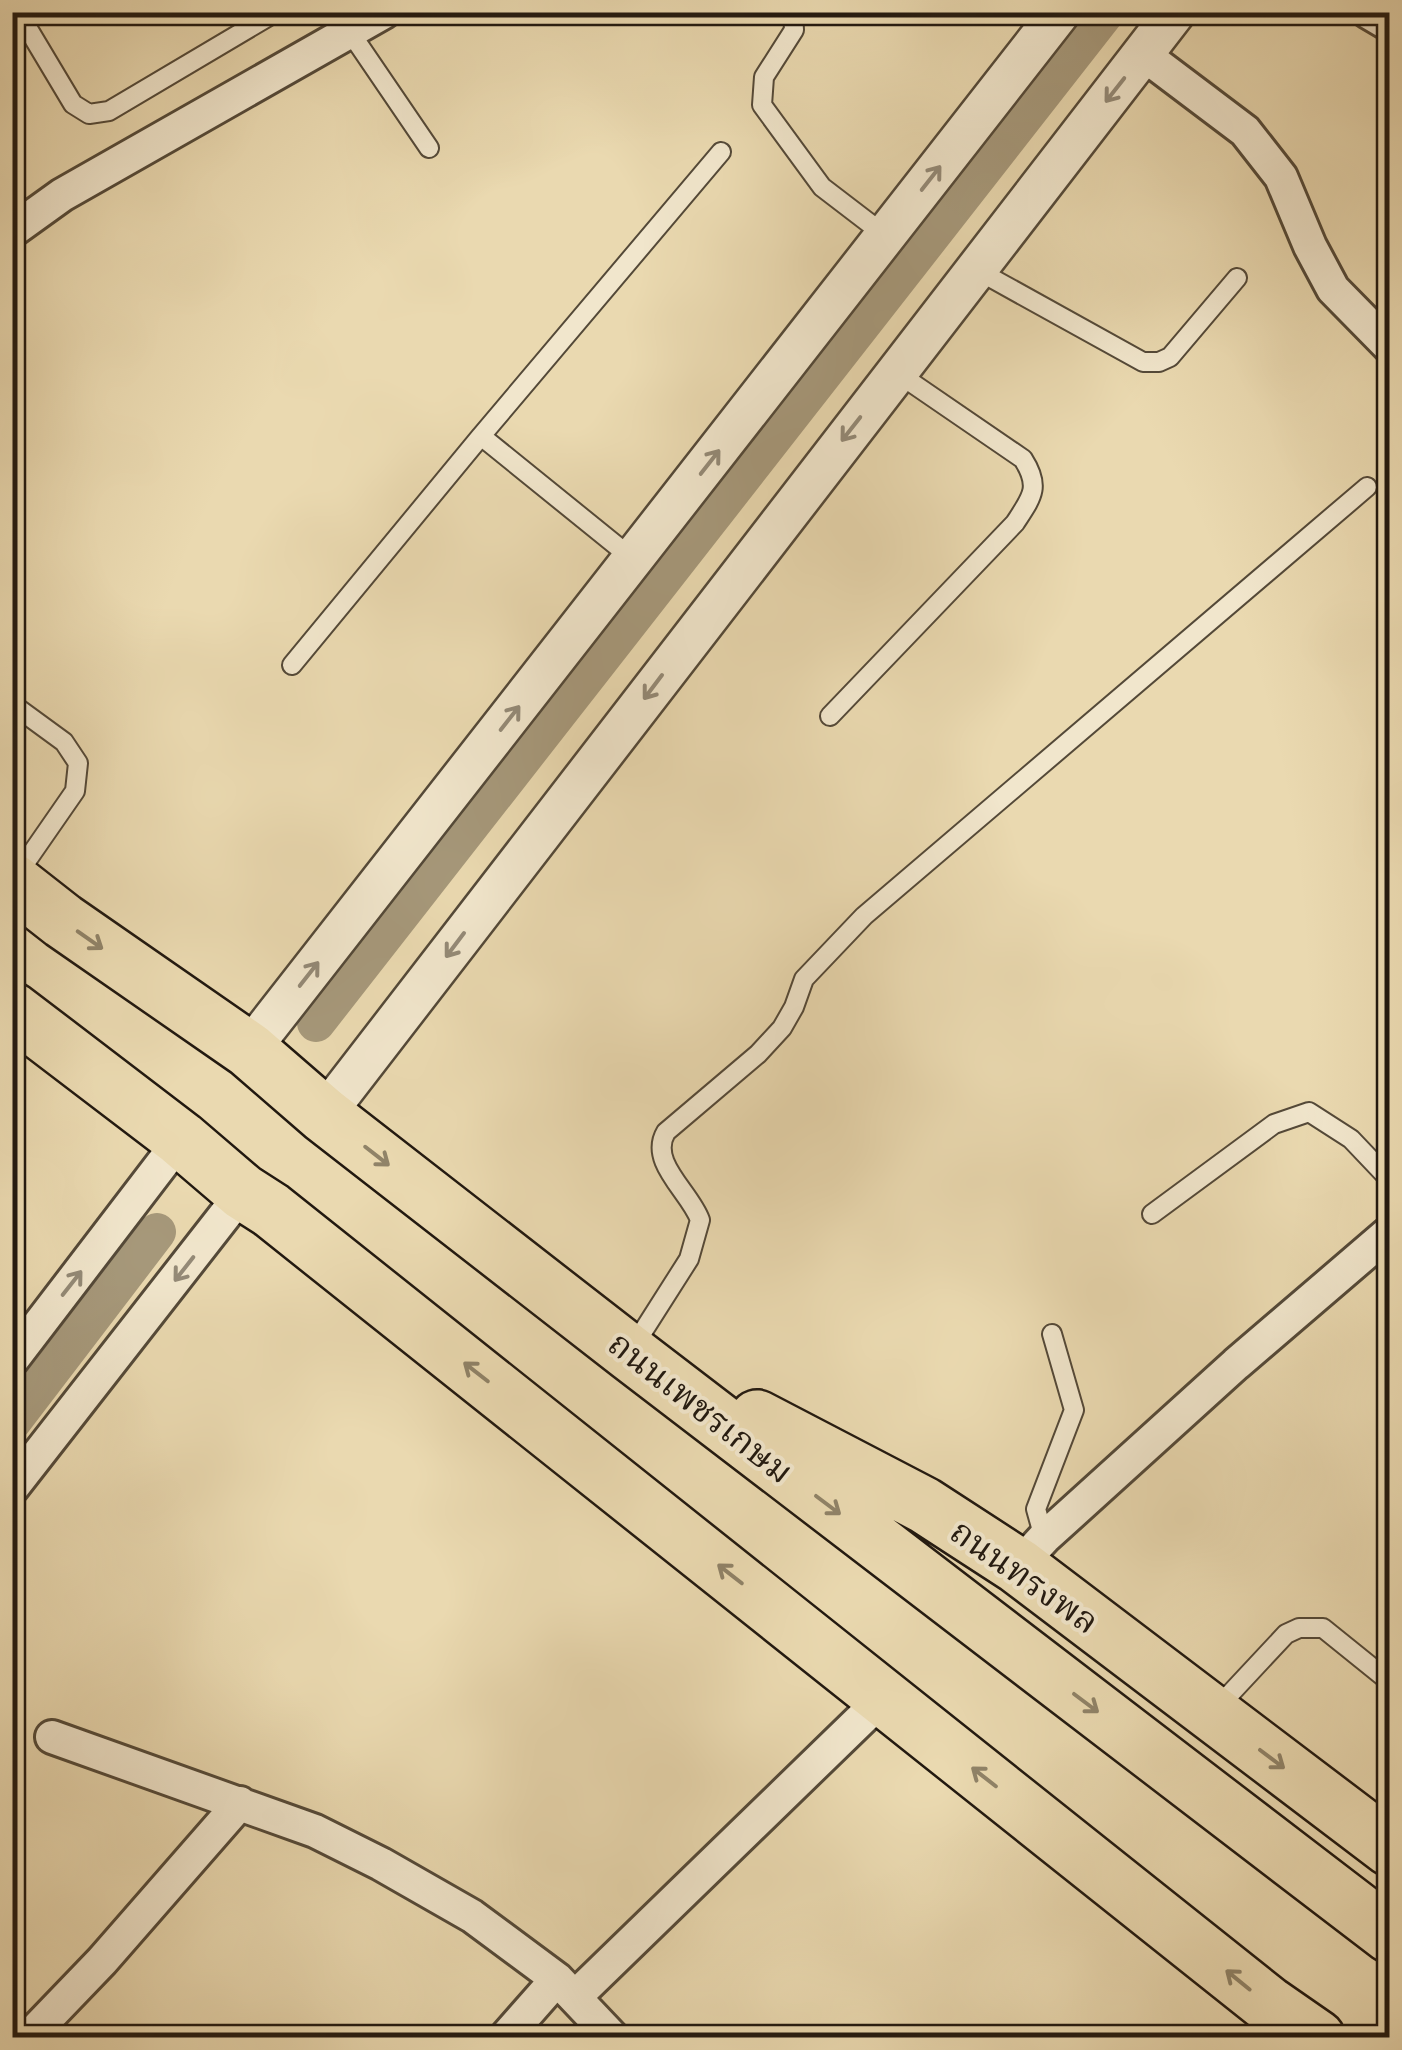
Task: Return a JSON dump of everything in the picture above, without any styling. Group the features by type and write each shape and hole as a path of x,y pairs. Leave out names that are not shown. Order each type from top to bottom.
{"highway":[{"name":"ถนนเพชรเกษม","path":"12,881 249,1050 324,1115 630,1353 1390,1935"},
{"path":"12,1010 271,1210 1268,2004 1317,2038"},
{"name":"ถนนทรงพล","path":"630,1353 924,1504 1031,1552 1212,1713 1388,1843"}],"street":[{"path":"12,231 62,195 384,12"},
{"path":"249,1050 1060,12"},
{"path":"324,1115 1175,12"},
{"path":"1368,12 1390,25"},
{"path":"1143,54 1245,131 1281,176 1333,289 1390,347"},
{"path":"12,1360 181,1139"},
{"path":"12,1488 243,1192"},
{"path":"1031,1552 1236,1364 1390,1232"},
{"path":"505,2038 566,1988 884,1698"},
{"path":"52,1737 315,1830 381,1864 472,1916 566,1988 613,2038"},
{"path":"28,2038 102,1961 240,1803"}],"lane":[{"path":"18,12 74,104 89,114 109,111 276,12"},
{"path":"793,12 794,30 764,78 762,105 822,186 887,236"},
{"path":"350,32 429,148"},
{"path":"292,665 721,152"},
{"path":"975,269 1143,362 1160,362 1170,357 1237,278"},
{"path":"830,716 1016,523 1032,497 1034,476 1023,459 896,372"},
{"path":"481,436 634,560"},
{"path":"630,1353 689,1260 700,1220 662,1157 659,1144 666,1132 758,1054 782,1028 804,979 852,928 1366,487"},
{"path":"12,704 64,742 78,764 75,791 12,881"},
{"path":"1152,1214 1274,1124 1309,1112 1351,1139 1390,1180"},
{"path":"1031,1552 1036,1509 1074,1410 1052,1334"},
{"path":"1212,1713 1286,1634 1298,1628 1323,1628 1390,1682"}],"waterway":[{"path":"316,1023 1106,12"},
{"path":"12,1422 157,1232"}]}
